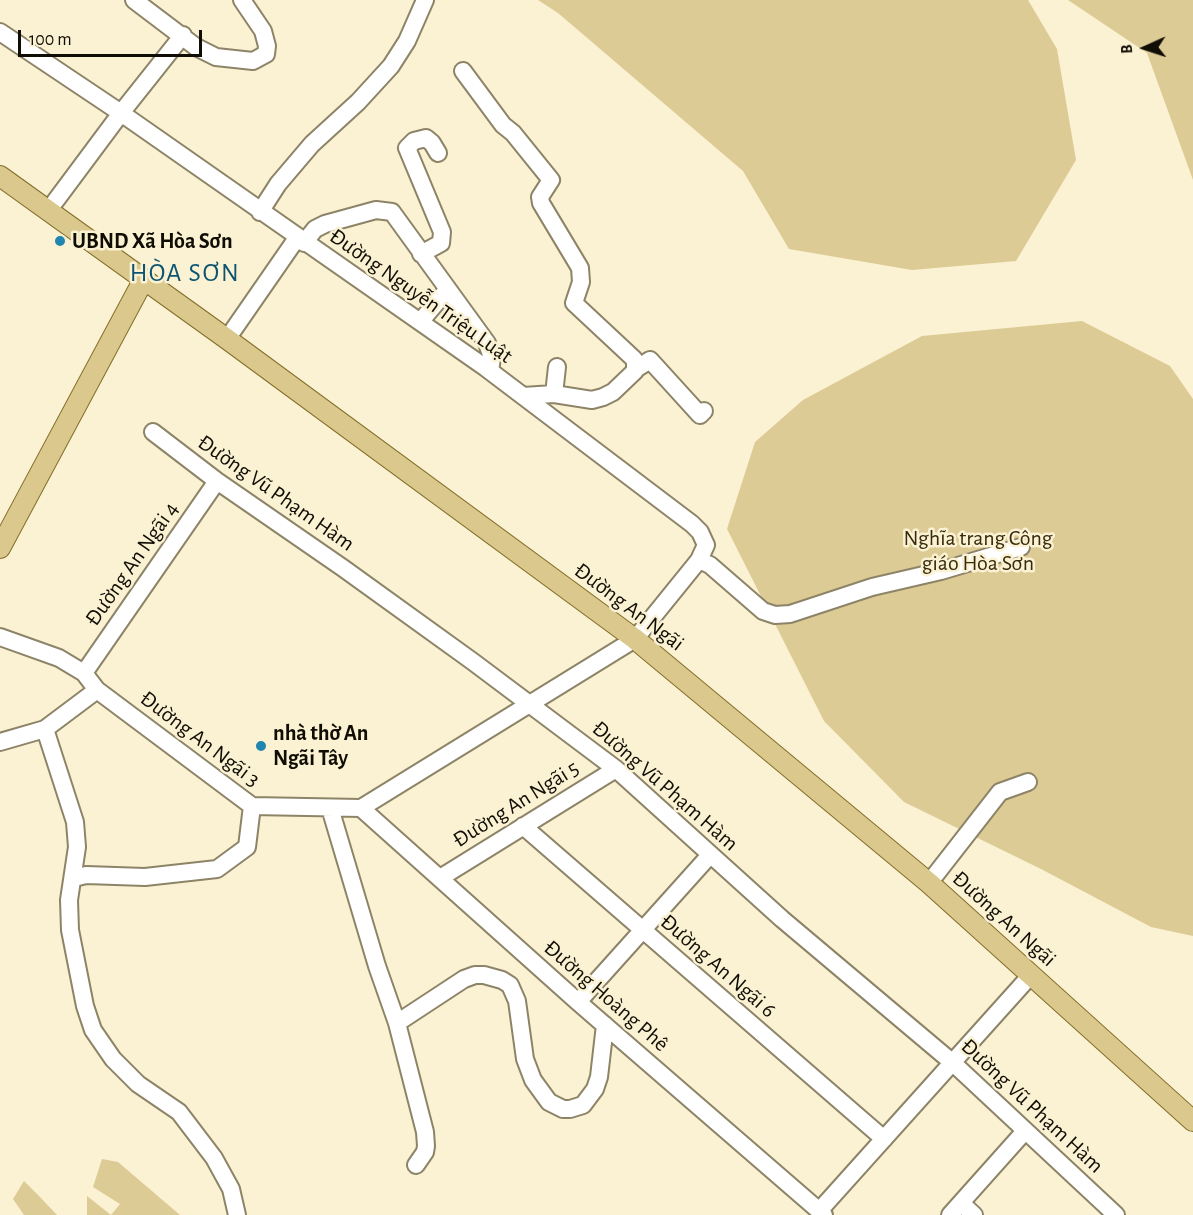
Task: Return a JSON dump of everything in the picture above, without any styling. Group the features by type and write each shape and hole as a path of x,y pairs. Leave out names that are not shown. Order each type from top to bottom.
{"main road":[{"name":"Đường An Ngãi","path":"0,176 227,339 635,639 929,883 1193,1121"},
{"path":"0,548 144,279"}],"street":[{"path":"135,0 196,47 216,57 253,61 266,54 267,46 263,31 242,0"},
{"path":"260,212 278,184 312,144 358,102 391,66 407,41 424,0"},
{"name":"Đường Nguyễn Triệu Luật","path":"0,32 121,113 524,396 692,524 700,532 706,545 699,560"},
{"path":"48,211 183,35"},
{"path":"463,71 502,125 513,133 551,180 540,197 580,268 581,282 574,303 634,359 639,367 650,360 700,415 705,411"},
{"path":"421,254 441,243 442,232 407,148 414,141 426,138 438,153"},
{"path":"227,339 300,240 318,227 383,209 394,214 490,349 492,358 490,371"},
{"path":"420,322 447,290"},
{"path":"524,396 554,394 592,400 603,397 614,392 635,370 635,363"},
{"path":"554,394 557,367"},
{"name":"Đường Vũ Phạm Hàm","path":"153,432 217,481 353,575 616,769 782,919 953,1063 1116,1215"},
{"name":"Đường An Ngãi 4","path":"84,673 217,481"},
{"path":"361,808 635,639 699,560 710,565 763,610 775,615 790,614 872,587 941,571 1021,547"},
{"name":"Đường An Ngãi 3","path":"0,637 59,658 84,673 97,690 252,806 361,808"},
{"path":"0,741 45,729 97,690"},
{"path":"45,729 75,822 77,847 69,900 70,930 85,1006 93,1030 113,1059 138,1084 179,1112 214,1158 231,1189 237,1215"},
{"name":"Đường An Ngãi 5","path":"440,878 616,769"},
{"path":"929,883 1000,792 1028,782"},
{"path":"74,878 86,875 145,877 217,869 247,847 252,806"},
{"path":"330,808 377,966 397,1023 426,1139 425,1152 416,1165"},
{"name":"Đường Hoàng Phê","path":"361,808 578,1002 821,1213"},
{"name":"Đường An Ngãi 6","path":"524,826 884,1139"},
{"path":"578,1002 710,855"},
{"path":"397,1023 464,979 484,975 502,980 510,985 517,1001 525,1059 532,1080 549,1102 563,1109 583,1105 595,1089 599,1077 605,1025"},
{"path":"821,1213 1031,975"},
{"path":"974,1215 956,1209 1025,1131"}],"green space":[{"path":"538,0 1028,0 1057,49 1076,160 1016,261 912,270 789,249 743,171 558,13"},
{"path":"1068,0 1193,0 1193,180 1147,53"},
{"name":"Nghĩa trang Công giáo Hòa Sơn","path":"1082,321 1170,366 1193,399 1193,936 1151,927 1041,869 904,802 824,721 727,529 755,442 803,400 922,336"},
{"path":"102,1159 118,1162 180,1215 111,1215 120,1204 93,1187"},
{"path":"24,1181 57,1215 24,1215 13,1199"},
{"path":"87,1196 111,1215 87,1215"}],"place":[{"name":"UBND Xã Hòa Sơn","path":"60,241"},
{"name":"nhà thờ An Ngãi Tây","path":"261,746"}],"district":[{"name":"HÒA SƠN","path":"185,273"}]}
